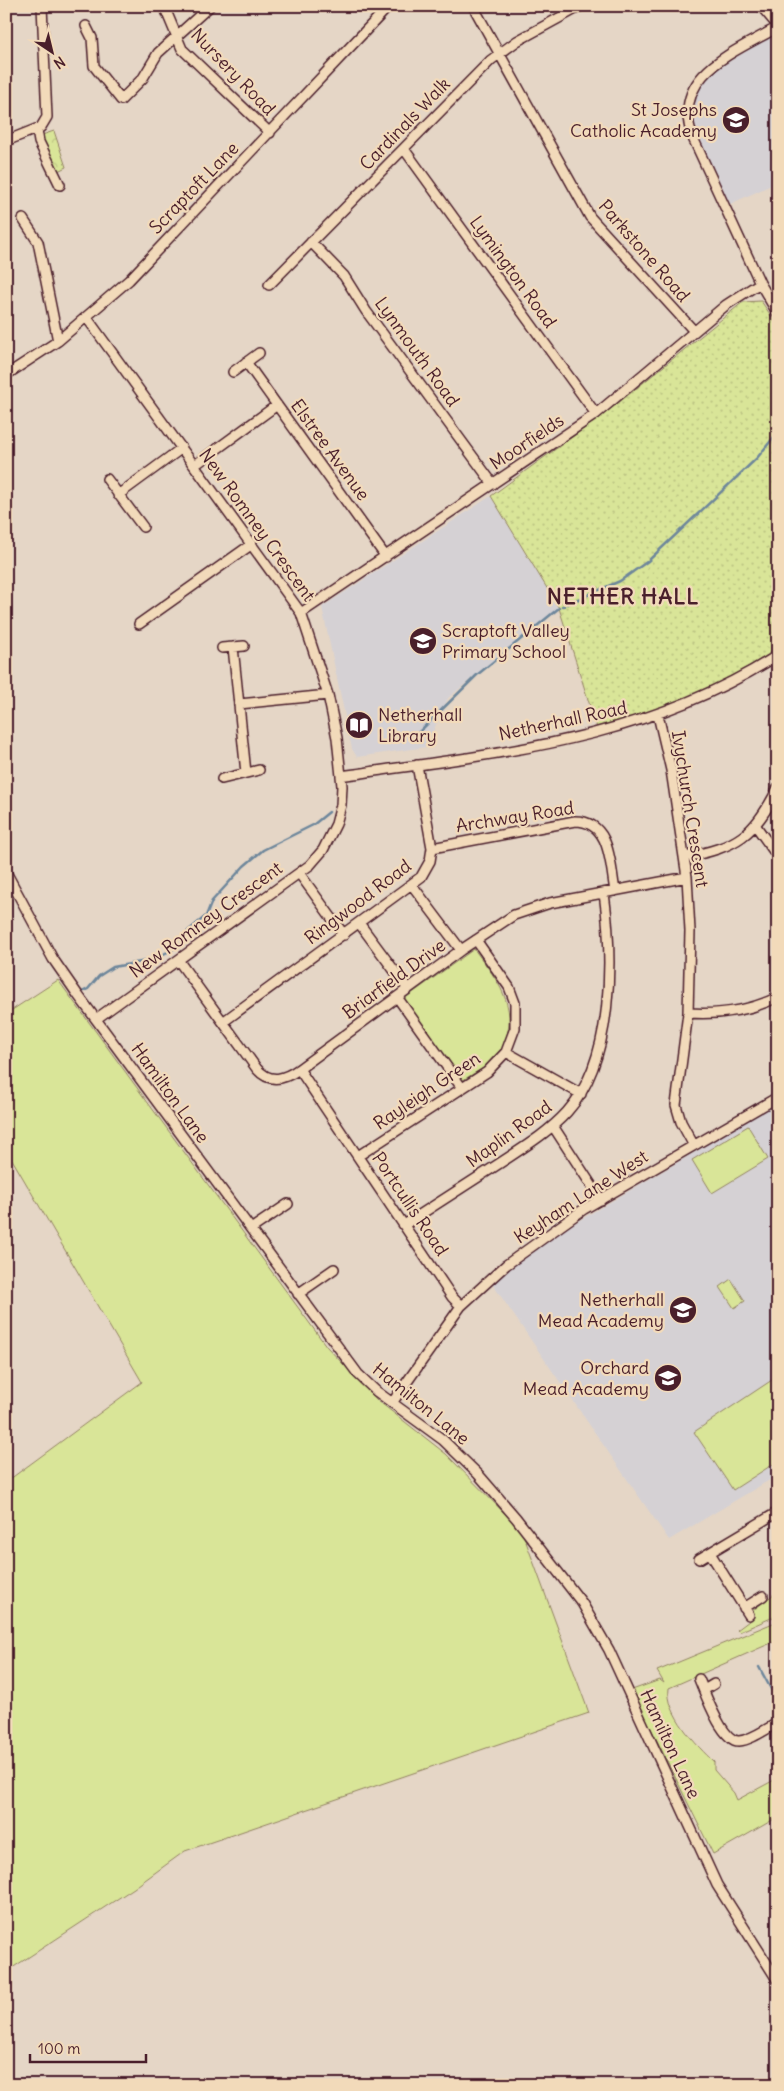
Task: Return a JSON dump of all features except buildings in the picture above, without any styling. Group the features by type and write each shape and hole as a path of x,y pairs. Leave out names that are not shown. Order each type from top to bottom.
{"street":[{"path":"6,141 37,130 46,122 42,6"},
{"name":"Nursery Road","path":"164,6 182,49 270,132"},
{"path":"86,26 92,38 94,66 121,100 143,78 158,53 210,6"},
{"name":"Scraptoft Lane","path":"6,375 58,341 129,280 389,6"},
{"name":"Parkstone Road","path":"473,6 590,217 694,331"},
{"name":"Cardinals Walk","path":"268,285 498,54 581,6"},
{"path":"761,6 778,27 716,62 704,73 694,87 688,112 693,138 760,283 778,314"},
{"path":"37,130 39,142 60,185"},
{"name":"Lymington Road","path":"404,149 596,414"},
{"path":"23,219 38,242 58,341"},
{"name":"Lynmouth Road","path":"311,242 344,276 366,311 493,484"},
{"name":"Moorfields","path":"301,613 596,414 726,305 760,283"},
{"name":"New Romney Crescent","path":"87,318 301,613 328,695 337,738 341,776 341,805 332,833 317,858 299,873 96,1019"},
{"path":"233,372 259,353"},
{"name":"Elstree Avenue","path":"246,362 386,557"},
{"path":"195,466 277,405"},
{"path":"118,495 182,448"},
{"path":"106,480 143,528"},
{"path":"139,624 252,544"},
{"path":"222,648 244,646"},
{"path":"233,647 246,773"},
{"name":"Netherhall Road","path":"341,776 573,740 658,715 727,684 778,655"},
{"path":"239,704 328,695"},
{"name":"Ivychurch Crescent","path":"658,715 671,770 687,877 690,931 688,1013 676,1105 681,1122 693,1144"},
{"name":"Ringwood Road","path":"223,1022 412,885 428,867 432,848 417,765"},
{"path":"222,779 259,770"},
{"path":"685,857 729,845 756,826 778,788"},
{"name":"Archway Road","path":"432,848 575,821 586,822 596,828 605,840 615,890"},
{"path":"756,826 778,857"},
{"name":"Hamilton Lane","path":"6,872 53,959 358,1374 392,1404 443,1440 478,1474 516,1518 582,1604 609,1650 717,1885 778,1981"},
{"path":"299,873 344,935"},
{"name":"Briarfield Drive","path":"178,960 263,1075 280,1079 299,1069 502,921 526,910 615,890 687,877"},
{"path":"412,885 461,950"},
{"name":"Maplin Road","path":"404,1225 553,1126 581,1094 595,1066 604,1032 607,957 604,893"},
{"path":"359,923 408,989"},
{"name":"Rayleigh Green","path":"358,1156 493,1067 506,1052 515,1028 515,1003 504,980 476,940"},
{"path":"397,997 462,1088"},
{"path":"688,1013 733,1012 778,997"},
{"path":"506,1052 581,1094"},
{"name":"Portcullis Road","path":"299,1069 452,1297 461,1306"},
{"name":"Keyham Lane West","path":"392,1404 461,1306 506,1265 601,1200 653,1171 693,1144 778,1097"},
{"path":"553,1126 601,1200"},
{"path":"251,1229 288,1204"},
{"path":"298,1294 334,1269"},
{"path":"700,1559 778,1512"},
{"path":"710,1553 747,1611 764,1596"},
{"path":"699,1678 718,1720 729,1738 743,1740 778,1722"},
{"path":"704,1690 714,1684"}],"shaded area":[{"name":"St Josephs Catholic Academy","path":"778,32 778,182 730,204 696,131 693,116 694,100 700,86 709,74"},
{"name":"Scraptoft Valley Primary School","path":"491,496 559,608 448,698 426,747 357,757 352,749 322,607"},
{"name":"Orchard Mead Academy","path":"778,1103 778,1475 669,1540 491,1282 529,1250"}],"green space":[{"path":"54,131 66,167 56,172 40,143 42,135"},
{"path":"761,301 778,326 778,648 757,662 691,696 598,731 559,608 491,496 612,408 743,302"},
{"path":"474,949 501,989 506,1000 509,1023 503,1050 497,1058 462,1081 404,999"},
{"path":"58,980 327,1347 377,1400 446,1454 522,1531 589,1713 185,1851 134,1888 6,1972 6,1482 142,1382 6,1149 6,1014"},
{"path":"748,1126 768,1159 712,1193 692,1160"},
{"path":"731,1279 745,1301 734,1308 720,1287"},
{"path":"778,1376 778,1461 733,1490 694,1432"},
{"path":"778,1591 778,1615 739,1632 737,1630 753,1618 752,1611"},
{"path":"778,1621 778,1640 669,1688 669,1698 677,1718 691,1738 714,1762 714,1770 734,1793 737,1800 778,1778 778,1817 713,1854 632,1690 660,1680 664,1683 657,1671"}],"waterway":[{"path":"567,604 620,581 648,561 757,458 778,432"},
{"path":"418,733 477,675 559,608"},
{"path":"82,992 88,989 99,976 113,967 152,960 183,944 188,931 206,916 212,901 244,866 263,850 313,825 329,812"},
{"path":"759,1667 778,1702"}],"place":[{"name":"St Josephs Catholic Academy","path":"736,120"},
{"name":"Scraptoft Valley Primary School","path":"423,641"},
{"name":"Netherhall Library","path":"359,725"},
{"name":"Netherhall Mead Academy","path":"683,1310"},
{"name":"Orchard Mead Academy","path":"668,1378"}],"district":[{"name":"NETHER HALL","path":"623,596"}]}
